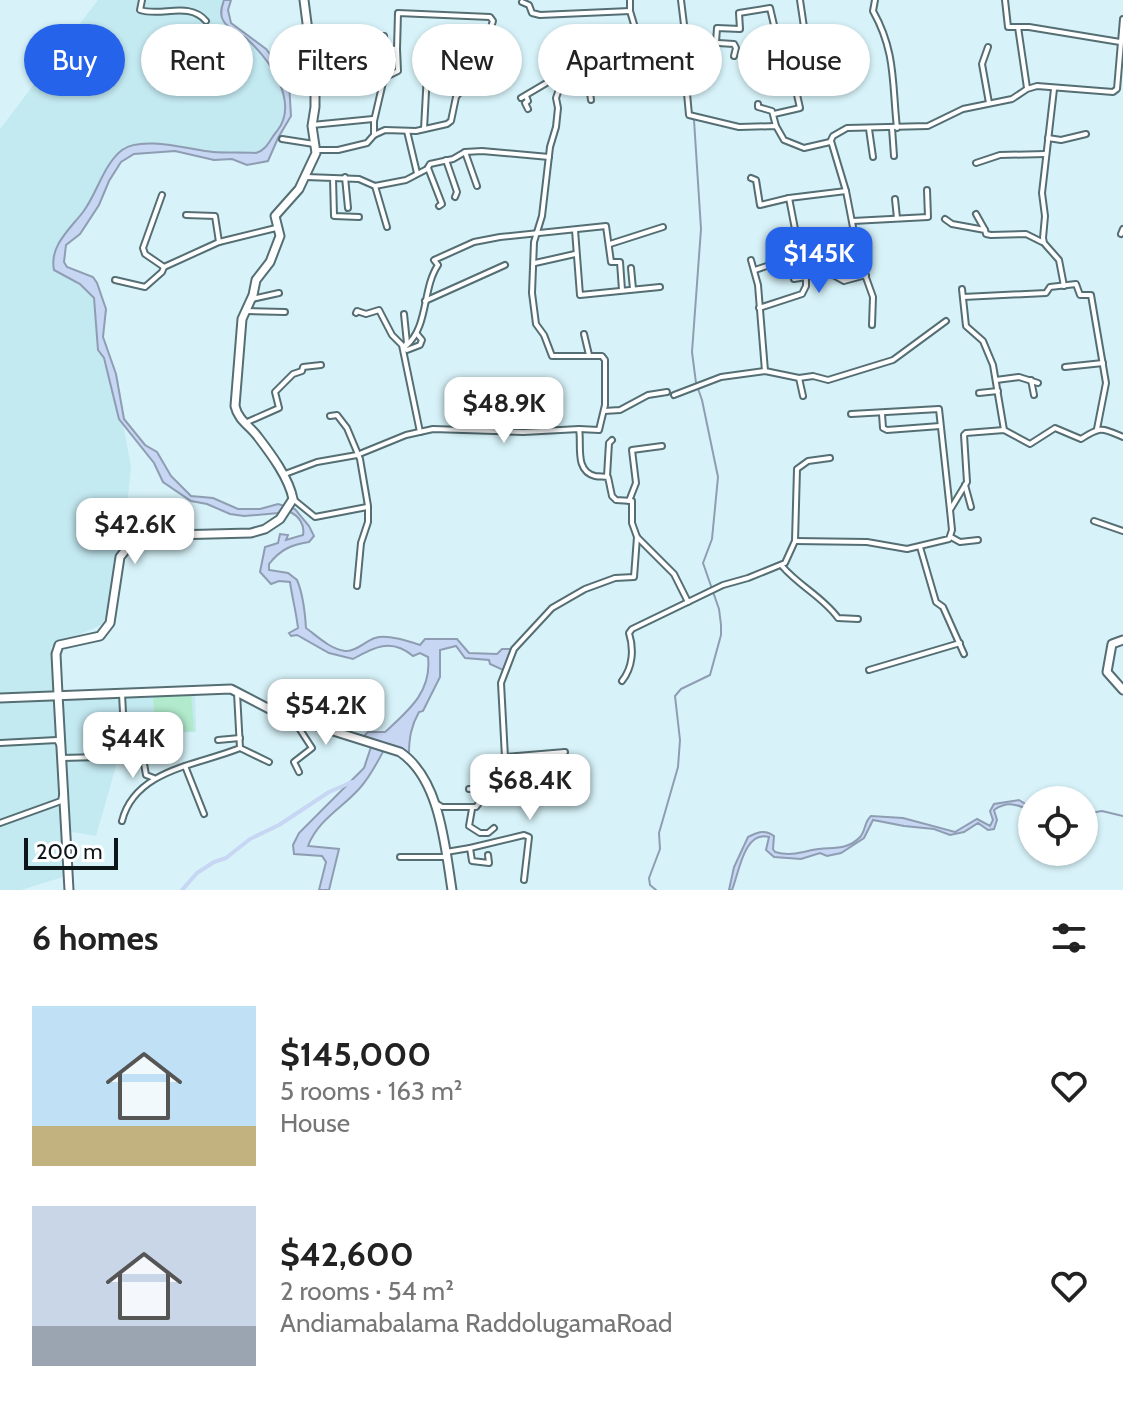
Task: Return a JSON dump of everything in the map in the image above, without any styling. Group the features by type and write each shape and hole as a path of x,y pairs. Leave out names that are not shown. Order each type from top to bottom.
{"street":[{"path":"142,0 140,10 191,11 206,21"},
{"path":"304,0 307,24"},
{"path":"630,0 634,24"},
{"path":"681,0 684,24"},
{"path":"800,0 804,24"},
{"path":"875,0 873,11 884,30 893,61 894,156"},
{"path":"1005,0 1008,27 1120,42"},
{"path":"522,2 529,5 532,13 540,15 630,11"},
{"path":"740,24 739,13 770,8 774,24"},
{"path":"374,135 374,119 384,78 398,71 398,13 490,17 492,24"},
{"path":"597,13 598,20"},
{"path":"1116,90 1123,22"},
{"path":"1018,27 1027,89"},
{"path":"722,43 735,45 734,56"},
{"path":"988,47 982,64 989,103"},
{"path":"872,325 873,297 857,250 846,191 831,141 833,136 841,130 928,126 963,109 1012,99 1037,86 1123,92"},
{"path":"528,109 525,103 528,101 523,97 538,88"},
{"path":"1044,243 1042,193 1054,89"},
{"path":"315,96 312,125 316,148 306,177 275,216 280,236 270,262 256,280 243,311 235,406 283,475 292,502 315,517 368,506"},
{"path":"424,129 426,96"},
{"path":"282,139 338,150 367,143 385,130 424,129 451,121 457,96"},
{"path":"283,475 317,462 357,455 383,443 433,429 599,430 604,411 605,360 602,356 589,355 552,356 536,324 531,301 534,242 542,216 556,127 557,96"},
{"path":"591,96 591,100"},
{"path":"687,96 689,115 739,127 779,128"},
{"path":"758,104 758,107 774,114 800,108 797,96"},
{"path":"774,114 784,140 804,148 831,141"},
{"path":"312,125 374,119"},
{"path":"869,129 873,157"},
{"path":"407,131 417,173"},
{"path":"1048,138 1061,140 1086,134"},
{"path":"306,177 345,177 375,186 406,180 430,164 465,152 549,157"},
{"path":"465,152 477,186"},
{"path":"976,163 1000,155 1046,154"},
{"path":"446,160 457,192 455,197"},
{"path":"428,168 442,204 439,206"},
{"path":"345,177 348,208"},
{"path":"333,178 334,216 359,217"},
{"path":"751,178 756,180 760,205 846,191"},
{"path":"375,186 387,227"},
{"path":"853,221 928,217 927,190"},
{"path":"162,195 143,248 145,254 164,267"},
{"path":"789,198 795,229"},
{"path":"895,199 897,218"},
{"path":"976,214 986,234 1033,235 1044,243 1059,260 1064,286"},
{"path":"186,215 215,216 219,242"},
{"path":"945,219 952,224 985,230"},
{"path":"420,432 402,353 413,340 418,327 432,274 438,265 434,260 474,242 606,226 611,262 620,262 622,290"},
{"path":"115,280 145,287 164,267 219,242 279,227"},
{"path":"610,244 663,227"},
{"path":"575,230 580,295 660,287"},
{"path":"535,263 576,253"},
{"path":"755,270 796,256"},
{"path":"751,260 755,270 765,371"},
{"path":"425,301 505,265"},
{"path":"631,268 633,289"},
{"path":"759,308 805,292 806,270 826,271 844,281 866,275"},
{"path":"787,272 794,272 794,279 806,277"},
{"path":"963,297 1046,293 1050,287 1076,284 1080,295 1091,295 1106,383 1097,429"},
{"path":"962,289 966,326 983,341 993,365 1004,430"},
{"path":"250,300 279,293"},
{"path":"356,313 379,310 392,335 407,350 422,343 417,335 418,327"},
{"path":"243,311 285,312"},
{"path":"404,314 405,347"},
{"path":"674,395 721,377 765,371 828,380 893,360 946,321"},
{"path":"584,334 589,355"},
{"path":"1065,367 1103,363"},
{"path":"245,423 279,408 275,392 293,374 302,371 303,367 321,365"},
{"path":"996,380 1019,377 1038,383"},
{"path":"799,378 803,396"},
{"path":"1031,380 1034,395"},
{"path":"979,393 998,391"},
{"path":"604,411 620,410 648,395 667,392"},
{"path":"851,414 939,409 951,537"},
{"path":"882,414 883,428 887,430 940,426"},
{"path":"330,416 337,415 347,428 362,464 368,522 361,543 357,586"},
{"path":"971,507 965,485 964,435 1004,430 1030,444 1055,428 1081,439 1097,429 1123,437"},
{"path":"579,429 579,459 582,466 593,476 607,476"},
{"path":"494,828 488,833 480,833 469,826 472,809 506,776 501,683 514,649 552,608 585,589 615,578 634,577 637,537 632,523 632,501 616,500 612,496 607,476 609,443 612,440"},
{"path":"629,501 636,483 632,450 662,446"},
{"path":"622,681 628,673 632,655 629,633 632,629 712,591 782,566 795,541 797,469 808,461 830,458"},
{"path":"950,510 965,485"},
{"path":"69,890 56,654 59,645 100,636 110,623 120,557 133,541 172,535 251,533 265,529 280,519 292,502"},
{"path":"1094,521 1123,531"},
{"path":"637,537 674,574 688,602"},
{"path":"795,541 867,542 902,549 951,537 960,542 978,540"},
{"path":"920,546 936,602 943,607 964,654"},
{"path":"782,566 817,599 827,603 838,618 858,619"},
{"path":"1123,640 1112,644 1107,672 1123,690"},
{"path":"869,670 960,643"},
{"path":"0,698 231,689 279,714 400,752 410,759 437,804 452,890"},
{"path":"237,691 240,748"},
{"path":"62,758 100,757 121,745 124,731 122,692"},
{"path":"331,697 338,734"},
{"path":"332,711 345,703 371,698"},
{"path":"299,772 294,762 312,748 299,728 300,721"},
{"path":"218,740 240,738"},
{"path":"0,743 57,740 62,799 0,823"},
{"path":"122,821 135,795 155,779 185,766 240,748 269,762"},
{"path":"505,757 565,752"},
{"path":"143,758 146,775 155,779"},
{"path":"185,766 204,814"},
{"path":"469,789 493,788"},
{"path":"437,804 472,809"},
{"path":"400,857 446,854 524,835 529,837 524,880"},
{"path":"470,848 472,861 489,863 488,855"}],"shaded area":[{"path":"98,0 225,0 228,24 141,24 141,96 253,96 253,46 269,68 269,96 283,96 286,115 263,151 242,157 162,144 124,149 90,209 62,246 56,266 84,287 100,310 97,340 124,429 131,467 108,622 51,647 54,696 195,691 196,732 125,735 96,836 66,831 66,876 21,890 0,890 0,129 25,96 125,96 125,24 80,24"},
{"path":"224,0 231,0 228,10 232,24 224,22"},
{"path":"253,39 269,53 269,64 264,57"},
{"path":"283,96 290,96 291,116 268,161 247,165 232,159 214,160 175,151 134,154 121,162 80,234 66,245 64,262 67,267 93,277 97,283 106,309 103,337 116,374 124,419 145,445 157,452 171,476 191,496 213,498 238,509 260,509 278,504 295,509 309,526 314,536 309,542 282,551 269,564 269,570 288,573 297,580 306,628 329,645 345,651 385,637 420,645 425,639 457,639 469,653 497,654 502,649 511,649 503,670 490,664 489,660 465,658 456,646 440,650 440,677 414,722 409,755 393,746 386,746 363,784 312,837 308,846 339,849 329,890 319,890 326,862 322,856 294,854 293,845 299,833 364,768 373,741 362,738 368,732 385,732 417,700 426,681 428,657 420,653 413,656 397,647 383,646 353,659 329,653 297,635 291,636 289,633 298,628 290,582 271,584 260,572 265,547 278,543 280,534 288,535 286,540 303,535 301,521 290,512 244,516 230,514 191,501 163,482 154,463 119,419 104,358 98,350 94,298 80,284 54,270 53,261 67,231 88,205 110,163 122,150 154,144 213,152 260,152 277,131 285,107"},
{"path":"1018,800 1018,806 1004,805 994,810 997,820 994,829 988,830 978,823 964,832 950,835 934,829 873,820 864,838 841,853 827,856 820,853 801,859 774,857 766,850 769,837 761,837 748,846 732,890 729,890 734,867 748,837 758,833 768,832 774,836 775,852 794,854 849,845 860,837 871,816 903,818 955,832 977,819 990,826 993,820 990,811 994,804"}],"green space":[{"path":"191,692 194,731 155,733 153,695"}],"waterway":[{"path":"656,890 650,885 649,878 660,849 659,833 678,767 680,740 675,696 681,689 710,675 721,635 719,609 703,563 712,539 718,477 692,352 701,229 694,120 686,115 687,105"},
{"path":"182,890 197,873 226,858 250,839 279,825 329,792 352,782"},
{"path":"1098,812 1123,816"}]}
